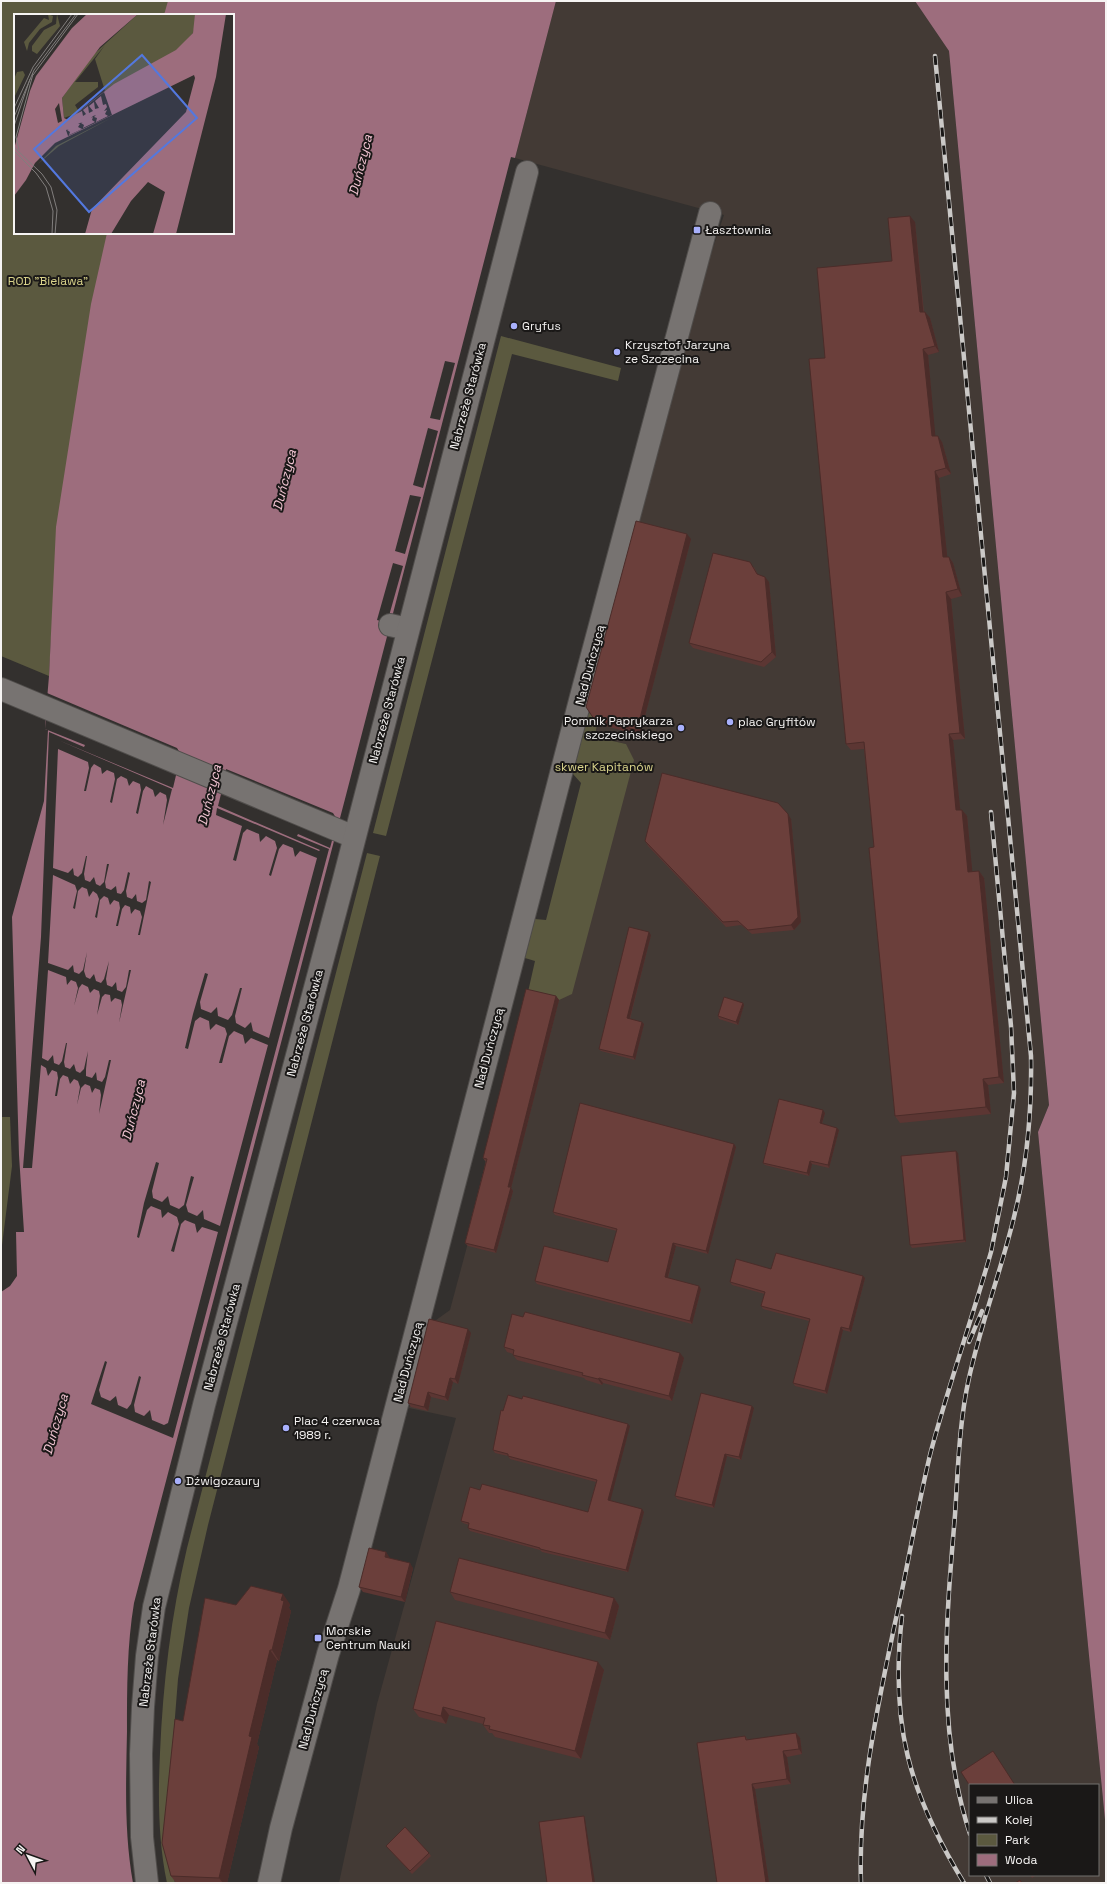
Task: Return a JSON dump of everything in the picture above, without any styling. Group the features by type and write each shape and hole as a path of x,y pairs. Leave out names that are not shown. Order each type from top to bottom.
{"street":[{"name":"Nabrzeże Starówka","path":"147,1883 142,1837 142,1739 147,1656 154,1607 346,834 399,627 527,172"},
{"name":"Nad Duńczycą","path":"269,1883 281,1828 328,1654 349,1589 581,696 710,213"},
{"path":"1,689 346,834"}],"shaded area":[{"path":"556,1 915,1 949,51 1049,1105 1038,1132 1106,1830 1106,1883 339,1883 377,1704 456,1418 409,1408 432,1323 450,1310 484,1183 485,1161 626,744 595,737 597,724 595,715 588,713 650,437 724,215 515,158"}],"green space":[{"name":"ROD \"Bielawa\"","path":"1,1 195,1 190,14 14,14 14,234 135,234 51,638 49,676 1,656"},
{"path":"501,336 621,368 618,381 512,354 386,836 373,833"},
{"name":"skwer Kapitanów","path":"588,713 595,714 597,724 595,737 626,744 634,760 572,994 559,1000 528,992 535,961 525,958 535,919 546,920 581,783 573,774"},
{"path":"367,853 380,856 208,1525 189,1608 178,1679 173,1742 168,1853 175,1883 167,1883 159,1818 160,1753 163,1701 172,1624 181,1573"},
{"path":"1,1117 10,1117 12,1166 1,1253"}],"water":[{"name":"Duńczyca","path":"168,1 556,1 515,158 511,157 345,799 134,1603 128,1667 126,1788 128,1845 133,1883 1,1883 1,1292 10,1286 17,1276 16,1232 24,1232 19,1155 12,917 44,801 48,730 45,729 45,723 49,676 56,527 91,304 107,234 234,234 234,14 164,14"},
{"path":"915,1 1106,1 1106,1830 1038,1132 1049,1105 949,51"}],"pier":[{"path":"445,361 455,363 440,420 430,418"},
{"path":"428,428 438,431 423,488 413,485"},
{"path":"410,495 421,497 405,554 395,551"},
{"path":"393,563 403,566 387,623 377,620"},
{"path":"47,693 177,748 180,753 225,776 226,769 333,813 336,818 340,819 336,837 333,837 330,848 298,834 297,836 329,849 173,1438 91,1404 105,1361 107,1362 99,1390 101,1397 110,1401 116,1396 118,1405 127,1409 131,1404 139,1376 141,1377 134,1405 135,1412 144,1416 150,1410 152,1420 164,1425 168,1423 218,1232 202,1227 197,1233 195,1224 185,1220 181,1224 174,1252 171,1251 179,1224 177,1217 168,1212 162,1218 161,1210 151,1206 147,1210 139,1238 137,1237 144,1203 156,1162 159,1163 152,1191 153,1198 162,1202 168,1196 170,1205 179,1209 184,1205 191,1176 194,1177 186,1205 188,1212 197,1216 203,1210 204,1219 220,1226 268,1045 251,1038 245,1044 243,1035 234,1031 229,1036 222,1063 219,1063 227,1034 225,1028 216,1024 210,1030 209,1021 200,1017 195,1021 188,1049 185,1048 193,1014 205,973 208,974 200,1002 201,1009 211,1013 217,1007 218,1016 228,1020 232,1015 240,988 242,988 235,1016 236,1023 245,1028 251,1022 253,1031 269,1038 317,858 300,851 295,857 293,848 283,844 279,849 271,876 269,875 277,848 275,841 266,836 260,842 259,834 247,829 243,833 236,861 233,860 242,826 216,815 217,808 319,851 320,850 218,806 222,790 177,771 173,788 58,740 172,789 163,825 167,800 166,795 160,792 155,797 153,790 146,786 143,791 138,814 136,813 141,790 140,784 133,781 129,786 127,779 121,776 117,779 112,803 110,802 115,779 114,773 107,770 102,774 101,768 94,764 91,768 86,791 84,791 89,768 88,762 58,749 53,868 68,873 73,868 74,875 78,877 82,873 87,856 84,874 85,880 90,882 94,877 96,884 100,886 104,882 107,864 109,864 105,882 106,888 111,890 116,886 117,893 121,894 124,890 128,872 130,873 126,891 127,897 132,899 136,894 137,901 142,903 146,900 149,881 151,882 140,935 138,935 142,917 140,911 135,909 131,914 130,907 125,905 122,909 118,926 116,926 120,908 119,902 114,900 110,905 108,898 104,896 100,900 97,918 95,917 99,899 97,894 93,891 89,897 87,889 82,887 78,891 75,909 73,908 77,891 75,885 53,875 48,963 68,970 73,965 74,972 79,974 83,970 87,952 84,971 86,977 90,979 94,974 96,981 101,983 104,979 109,961 106,979 107,985 112,987 116,982 117,990 122,992 126,987 129,970 131,970 119,1023 122,1005 121,1000 115,998 111,1002 110,995 105,994 102,997 97,1015 100,996 99,991 94,989 90,993 88,987 82,984 79,988 74,1006 78,988 76,982 71,980 67,985 66,977 48,970 42,1058 48,1061 53,1055 54,1063 59,1065 62,1061 67,1043 64,1062 65,1067 70,1069 74,1064 76,1071 80,1073 84,1069 88,1051 86,1076 92,1078 96,1072 97,1080 102,1082 105,1077 109,1060 111,1060 99,1114 101,1095 100,1090 95,1088 92,1093 90,1086 85,1084 81,1088 77,1105 80,1087 78,1081 74,1079 70,1084 68,1077 63,1075 60,1079 57,1096 55,1096 58,1078 57,1072 52,1070 48,1076 46,1068 41,1065 32,1168 23,1168 41,937 49,732 84,747 85,745 45,729"}],"building":[{"path":"910,216 920,312 925,312 935,346 923,349 932,436 938,436 946,468 935,471 943,557 949,557 958,589 946,592 960,733 949,734 956,810 962,810 968,872 979,871 999,1077 983,1079 986,1107 895,1116 869,848 874,847 864,742 846,744 809,359 825,358 817,268 892,261 888,218"},
{"path":"636,521 687,534 637,730 594,719 586,707"},
{"path":"713,553 750,562 757,574 765,577 772,652 761,662 689,643"},
{"path":"662,773 778,803 788,814 798,917 791,925 748,930 738,921 723,922 645,841"},
{"path":"629,927 649,932 627,1018 642,1022 633,1057 599,1049"},
{"path":"526,989 556,996 508,1187 511,1187 494,1250 465,1243 487,1159 483,1158"},
{"path":"724,997 743,1003 736,1022 718,1016"},
{"path":"779,1099 823,1110 820,1123 837,1128 828,1165 810,1161 807,1173 763,1163"},
{"path":"580,1103 734,1144 706,1251 673,1243 665,1277 699,1286 690,1321 535,1281 544,1246 608,1262 617,1229 553,1212"},
{"path":"956,1151 964,1240 910,1245 901,1156"},
{"path":"776,1253 863,1276 849,1329 841,1327 825,1391 793,1383 810,1319 761,1306 765,1292 730,1282 736,1259 771,1269"},
{"path":"525,1312 680,1353 669,1396 582,1375 583,1373 513,1355 514,1350 504,1347 512,1314 523,1317"},
{"path":"429,1319 468,1329 455,1379 450,1378 445,1397 428,1392 424,1407 408,1403"},
{"path":"701,1393 752,1406 739,1457 725,1454 712,1505 675,1496"},
{"path":"508,1395 522,1399 523,1396 628,1424 608,1500 642,1509 626,1570 540,1549 468,1528 469,1523 461,1521 470,1487 480,1490 482,1484 588,1512 597,1480 508,1456 508,1454 493,1450 501,1410 503,1411"},
{"path":"369,1548 386,1552 385,1557 410,1563 401,1597 359,1587"},
{"path":"459,1558 614,1598 605,1633 450,1592"},
{"path":"251,1586 283,1594 281,1600 284,1601 272,1650 270,1650 249,1736 252,1737 219,1878 171,1876 162,1843 175,1719 183,1721 205,1598 236,1605"},
{"path":"436,1621 598,1662 575,1751 489,1729 490,1726 483,1725 485,1718 443,1707 441,1716 413,1709"},
{"path":"796,1733 799,1749 783,1751 787,1779 752,1784 766,1883 717,1883 697,1743 745,1736 746,1740"},
{"path":"993,1751 1014,1784 969,1784 961,1772"},
{"path":"584,1816 593,1883 547,1883 539,1822"},
{"path":"405,1827 429,1853 410,1871 386,1846"},
{"path":"1020,1880 1022,1883 1015,1883"}],"railway":[{"path":"935,56 1031,1056 1031,1097 1028,1138 1019,1197 1009,1237 979,1337 969,1378 959,1446 949,1595 946,1676 952,1756 959,1795 969,1830"},
{"path":"861,1883 863,1817 870,1752 921,1494 938,1426 991,1252 1006,1177 1014,1093 1011,1026 991,812"},
{"path":"969,1342 982,1311"},
{"path":"902,1616 899,1654 899,1690 902,1723 908,1755 917,1786 929,1818 964,1883"},
{"path":"986,1876 990,1883"}],"place":[{"name":"Łasztownia","path":"697,230"},
{"name":"Gryfus","path":"514,326"},
{"name":"Krzysztof Jarzyna ze Szczecina","path":"617,352"},
{"name":"plac Gryfitów","path":"730,722"},
{"name":"Pomnik Paprykarza szczecińskiego","path":"681,728"},
{"name":"Plac 4 czerwca 1989 r.","path":"286,1428"},
{"name":"Dźwigozaury","path":"178,1481"},
{"name":"Morskie Centrum Nauki","path":"318,1638"}]}
